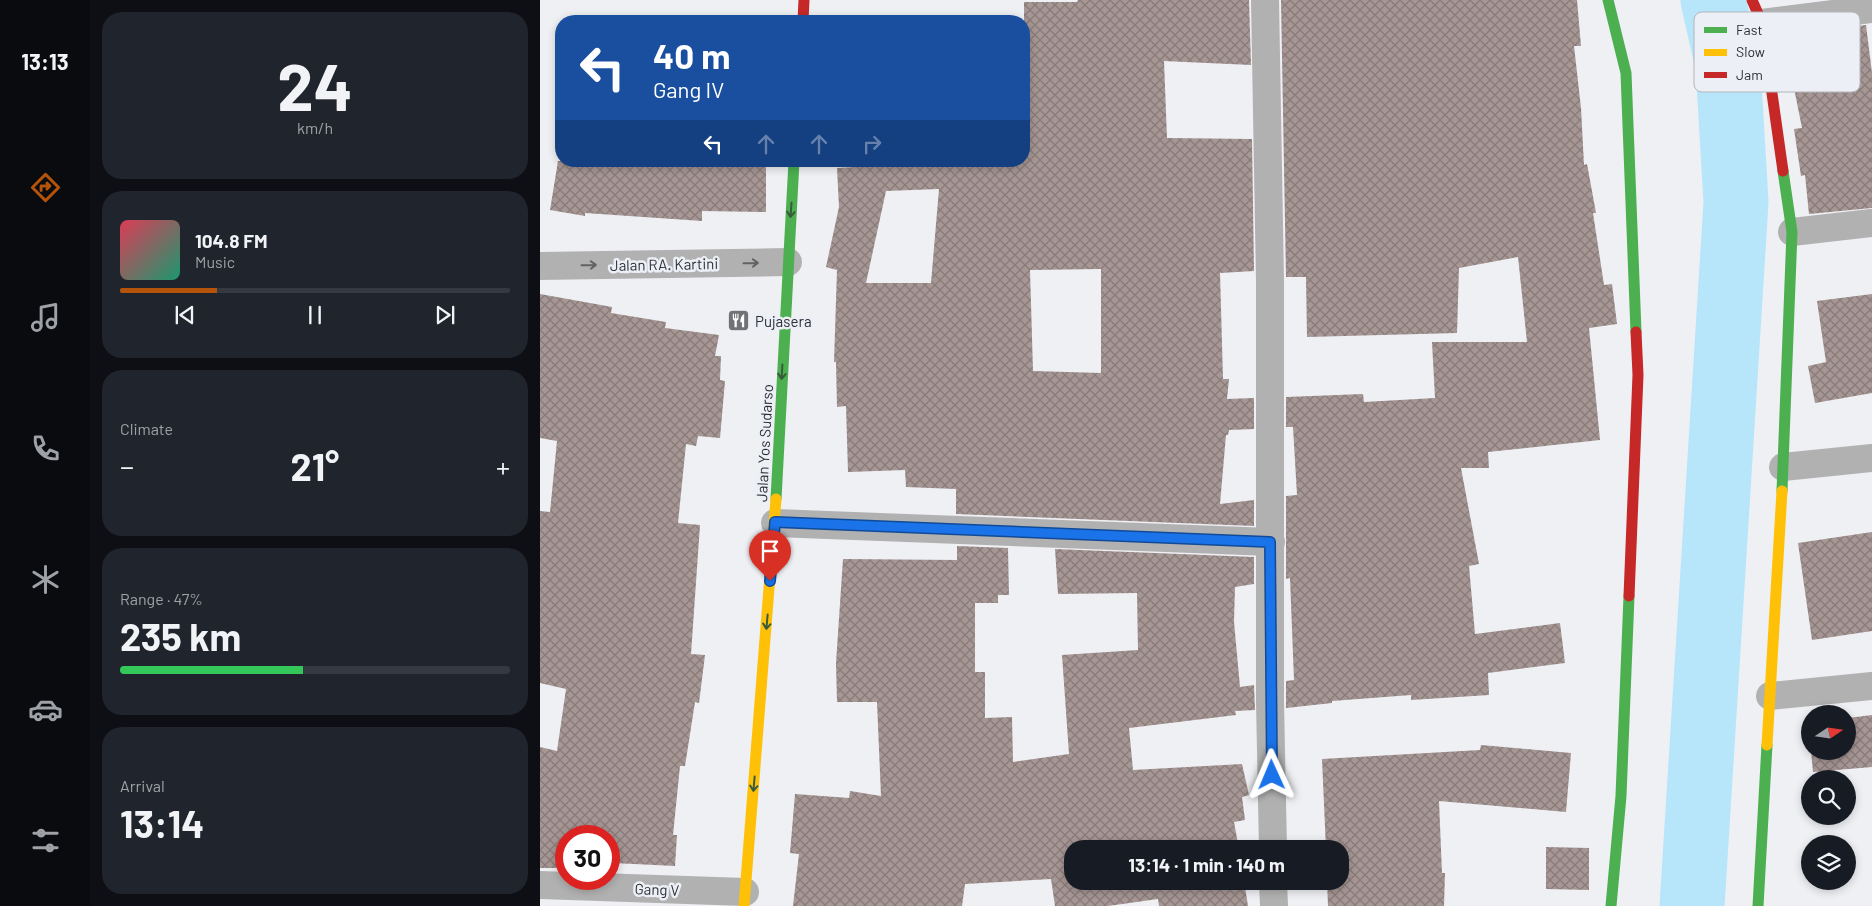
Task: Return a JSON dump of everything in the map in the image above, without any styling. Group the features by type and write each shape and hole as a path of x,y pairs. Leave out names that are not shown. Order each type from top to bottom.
{"street":[{"path":"803,15 804,0"},
{"path":"1265,0 1270,281 1270,702 1273,840"},
{"path":"1608,0 1626,73 1638,375 1621,796 1611,906"},
{"path":"1757,12 1872,9"},
{"path":"1758,906 1783,467 1792,232 1770,92"},
{"name":"Jalan Yos Sudarso","path":"744,899 775,522 794,167"},
{"path":"1792,232 1872,223"},
{"name":"Jalan RA. Kartini","path":"540,266 788,262"},
{"path":"1783,467 1872,458"},
{"path":"775,522 1270,542"},
{"path":"1770,696 1872,686"},
{"name":"Gang V","path":"540,885 744,899"},
{"path":"1273,890 1274,906"}],"building":[{"path":"1078,0 1249,0 1251,65 1164,61 1167,138 1252,139 1254,271 1220,273 1223,379 1229,379 1227,399 1254,398 1254,429 1229,430 1228,435 1226,435 1220,504 1254,500 1254,526 956,514 956,489 906,487 905,470 848,472 846,406 837,407 836,362 834,362 837,270 826,267 839,207 837,168 1030,167 1030,15 1024,15 1024,2 1077,2","holes":["939,189 931,283 866,283 886,191","1101,269 1101,373 1033,371 1030,270"]},
{"path":"1281,0 1577,0 1581,46 1574,46 1581,108 1584,165 1587,164 1596,213 1593,213 1604,285 1612,284 1617,324 1589,328 1600,440 1488,452 1489,468 1461,468 1479,564 1469,566 1475,634 1560,623 1565,663 1488,673 1489,695 1411,700 1411,695 1332,701 1332,703 1286,708 1286,681 1294,680 1290,578 1286,579 1286,496 1297,495 1293,427 1286,427 1286,397 1363,394 1364,402 1435,398 1432,342 1527,342 1518,257 1459,268 1457,333 1307,337 1306,277 1286,277"},
{"path":"1866,25 1872,73 1872,208 1809,214 1805,175 1801,176 1794,129 1802,128 1795,92 1860,92 1860,26"},
{"path":"557,167 766,167 766,212 702,211 702,221 585,213 585,216 550,210"},
{"path":"540,294 612,307 611,313 666,322 665,328 719,335 715,356 721,356 720,380 725,381 720,438 698,436 696,446 686,444 678,523 700,525 691,654 705,655 699,703 695,702 685,766 680,766 673,835 677,835 675,866 620,863 620,825 555,825 555,868 540,868 540,747 557,751 566,689 540,683 540,511 550,512 557,441 540,438"},
{"path":"1872,294 1872,393 1815,403 1808,366 1826,362 1817,301"},
{"path":"1872,532 1872,631 1812,640 1798,543"},
{"path":"957,546 1008,548 1009,595 998,595 998,603 975,603 975,672 985,672 985,718 1012,717 1013,762 1069,754 1062,655 1138,650 1137,593 1058,594 1055,549 1254,557 1254,584 1235,587 1234,622 1240,687 1254,685 1255,710 1235,711 1236,715 1129,728 1133,770 1242,764 1249,795 1242,797 1245,820 1234,822 1237,840 1064,840 1064,890 1245,890 1248,906 1159,906 1158,899 1108,906 1055,906 1051,879 965,884 962,906 793,906 799,854 790,853 795,794 849,798 850,791 881,796 877,702 837,702 836,663 843,559 957,560"},
{"path":"1872,715 1872,767 1813,770 1812,760 1856,760 1856,717"},
{"path":"1481,745 1571,753 1566,812 1439,801 1442,873 1445,873 1444,906 1328,906 1327,890 1349,890 1349,840 1326,840 1322,759 1480,750"},
{"path":"1546,847 1589,848 1589,890 1546,889"}],"waterway":[{"path":"1713,0 1716,12"},
{"path":"1692,906 1736,202 1730,92"}],"traffic: fast":[{"path":"1608,0 1626,73 1636,332"},
{"path":"776,499 794,167"},
{"path":"1782,491 1792,232 1783,171"},
{"path":"1611,906 1621,796 1629,596"},
{"path":"1758,906 1767,745"}],"traffic: slow":[{"path":"1767,745 1782,491"},
{"path":"744,906 776,499"}],"traffic: jam":[{"path":"803,15 804,0"},
{"path":"1752,0 1757,12"},
{"path":"1772,92 1783,171"},
{"path":"1629,596 1638,375 1636,332"}],"place":[{"name":"Pujasera","path":"739,321"}],"route":[{"path":"770,581 775,522 1270,542 1272,775"}]}
